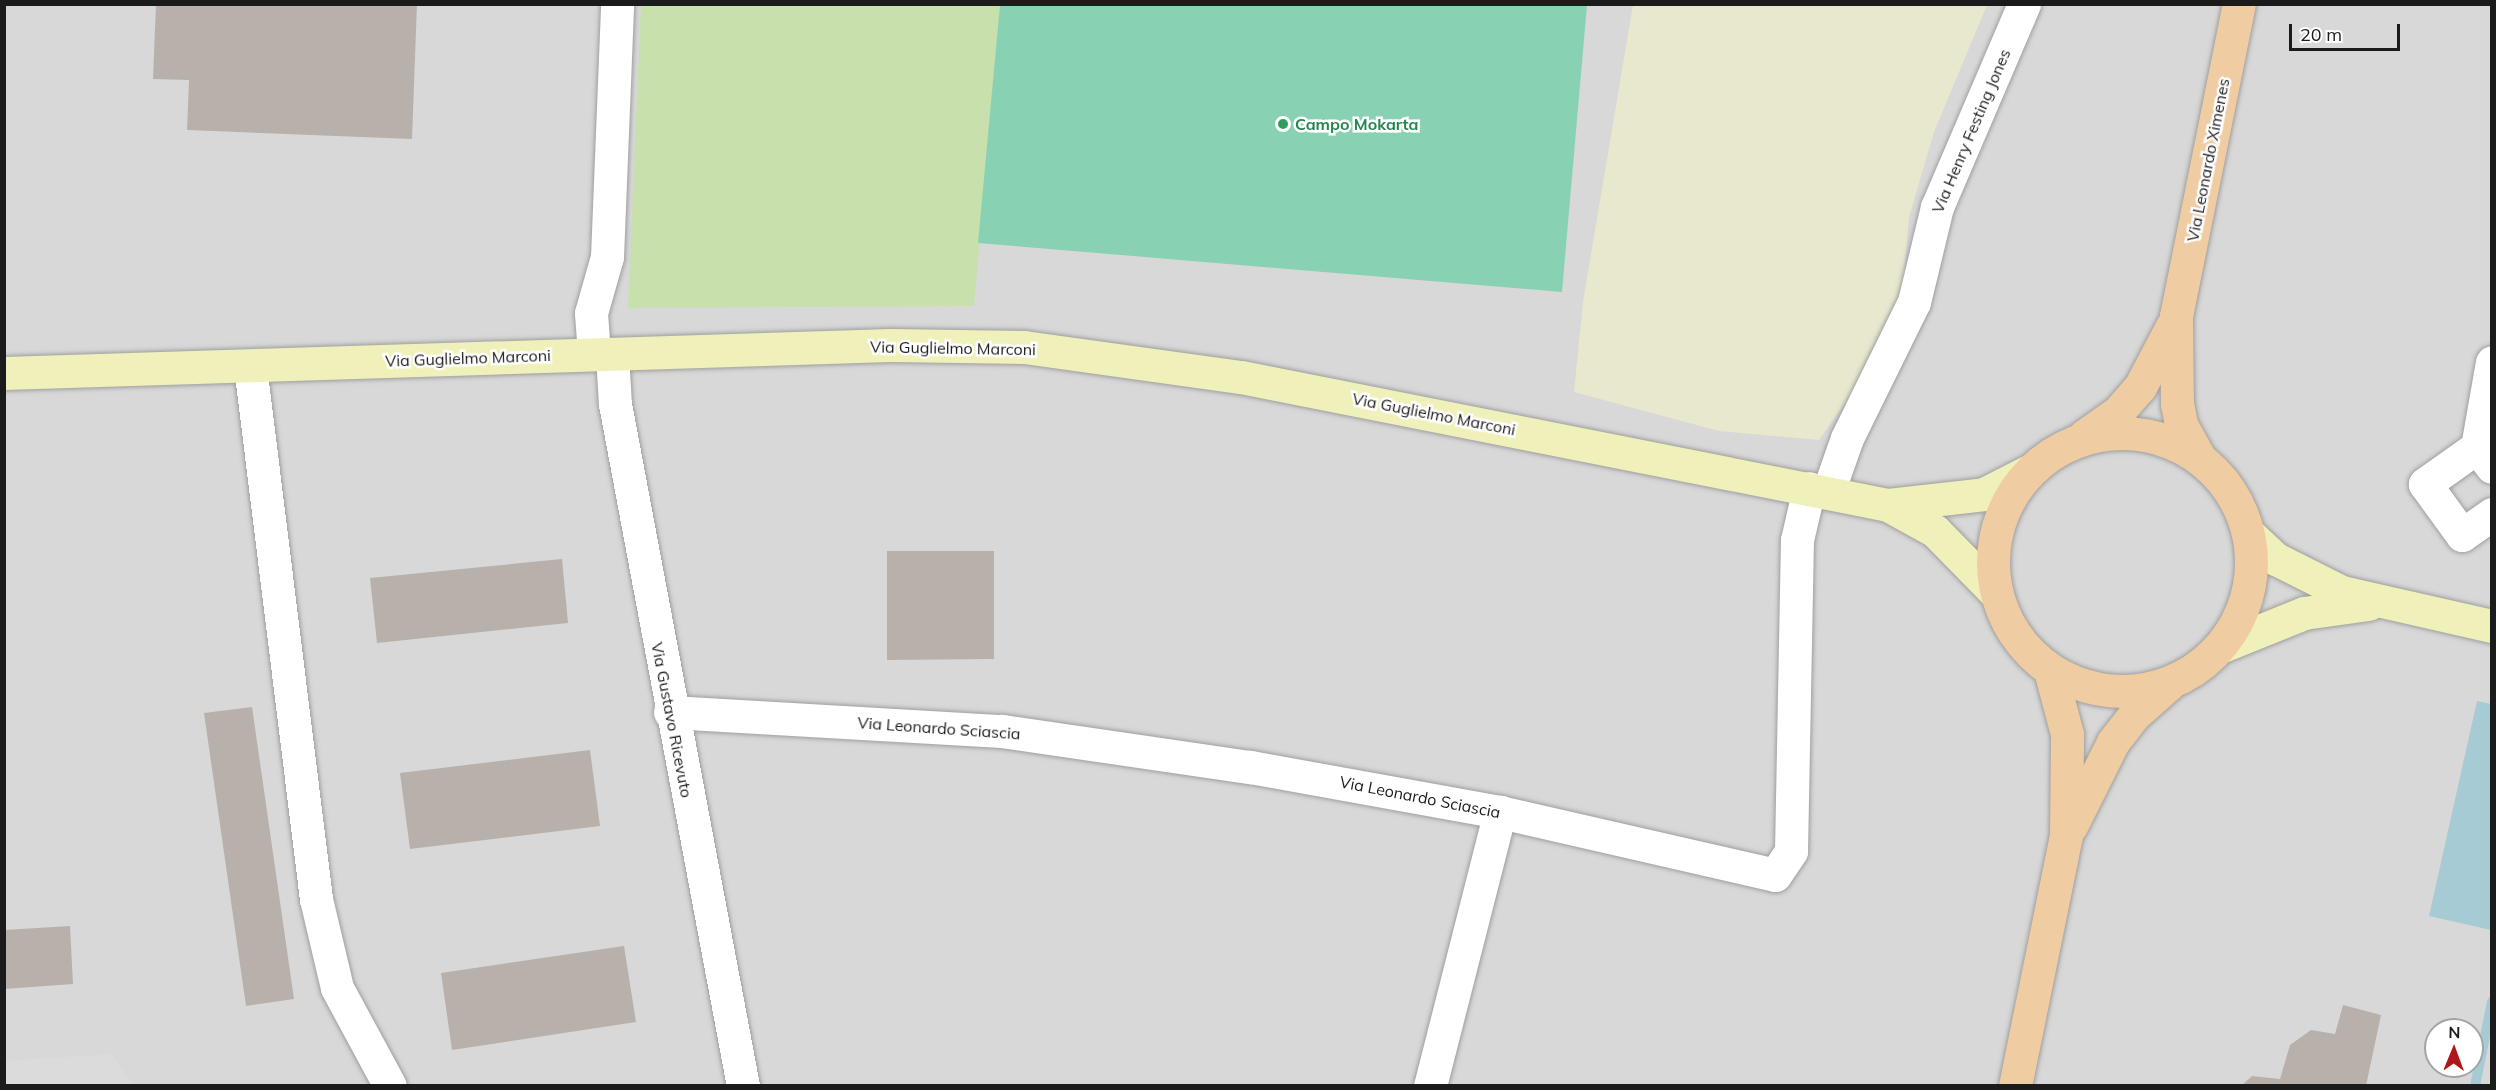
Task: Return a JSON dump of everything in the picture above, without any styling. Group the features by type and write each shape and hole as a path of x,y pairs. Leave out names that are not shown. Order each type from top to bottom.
{"main road":[{"name":"Via Leonardo Ximenes","path":"2199,457 2181,424 2177,404 2176,316 2240,4"},
{"name":"Via Leonardo Ximenes","path":"2080,439 2118,412 2140,387 2176,316"},
{"name":"Via Guglielmo Marconi","path":"4,373 890,345 1024,347 1146,361 1888,505 1935,531 1995,592"},
{"path":"2066,836 2113,742 2135,714 2172,682 2198,667 2220,647 2248,594 2252,564 2249,534 2239,505 2222,479 2199,457 2172,442 2141,434 2110,432 2080,439 2051,452 2027,472 2008,498 1995,528 1991,561 1995,592 2007,622 2025,649 2050,670 2099,688 2130,691 2172,682"},
{"name":"Via Guglielmo Marconi","path":"1888,505 1984,494 2027,472"},
{"path":"2249,534 2276,559 2312,580 2384,601 2492,626"},
{"path":"2220,647 2304,613 2384,601"},
{"path":"2015,1086 2066,836 2067,734 2050,670"}],"street":[{"name":"Via Gustavo Ricevuto","path":"617,4 607,257 591,313 615,404 670,712 743,1086"},
{"name":"Via Henry Festing Jones","path":"1818,490 1847,438 1914,302 1937,207 2024,4"},
{"path":"2492,362 2484,457 2425,484 2462,535 2492,514"},
{"path":"250,366 315,899 337,988 390,1086"},
{"name":"Via Leonardo Sciascia","path":"670,712 1002,731 1250,767 1500,812 1775,874 1791,851 1797,540 1818,490"},
{"path":"1430,1086 1500,812"}],"shaded area":[{"path":"5,5 2491,5 2491,1085 5,1086"},
{"path":"111,1054 133,1085 5,1085 5,1061"}],"green space":[{"path":"641,5 1000,5 974,306 628,308"},
{"name":"Campo Mokarta","path":"1000,5 1587,5 1562,292 978,243"},
{"path":"1633,5 1987,5 1934,132 1909,217 1902,298 1872,365 1819,440 1719,431 1574,392 1583,302"}],"water":[{"path":"2477,701 2491,704 2491,930 2429,916"}],"building":[{"path":"156,4 417,4 412,139 187,130 189,80 153,79"},
{"path":"887,551 994,551 994,659 887,660"},
{"path":"562,559 568,623 377,643 370,578"},
{"path":"252,707 294,999 246,1006 204,713"},
{"path":"590,750 600,826 410,849 400,773"},
{"path":"70,926 73,984 4,989 4,930"},
{"path":"624,946 636,1022 452,1050 441,973"},
{"path":"2343,1005 2381,1015 2366,1086 2241,1086 2252,1076 2280,1079 2290,1045 2311,1030 2335,1034"}],"waterway":[{"path":"2475,1086 2492,1002"}],"place":[{"name":"Campo Mokarta","path":"1283,124"}]}
